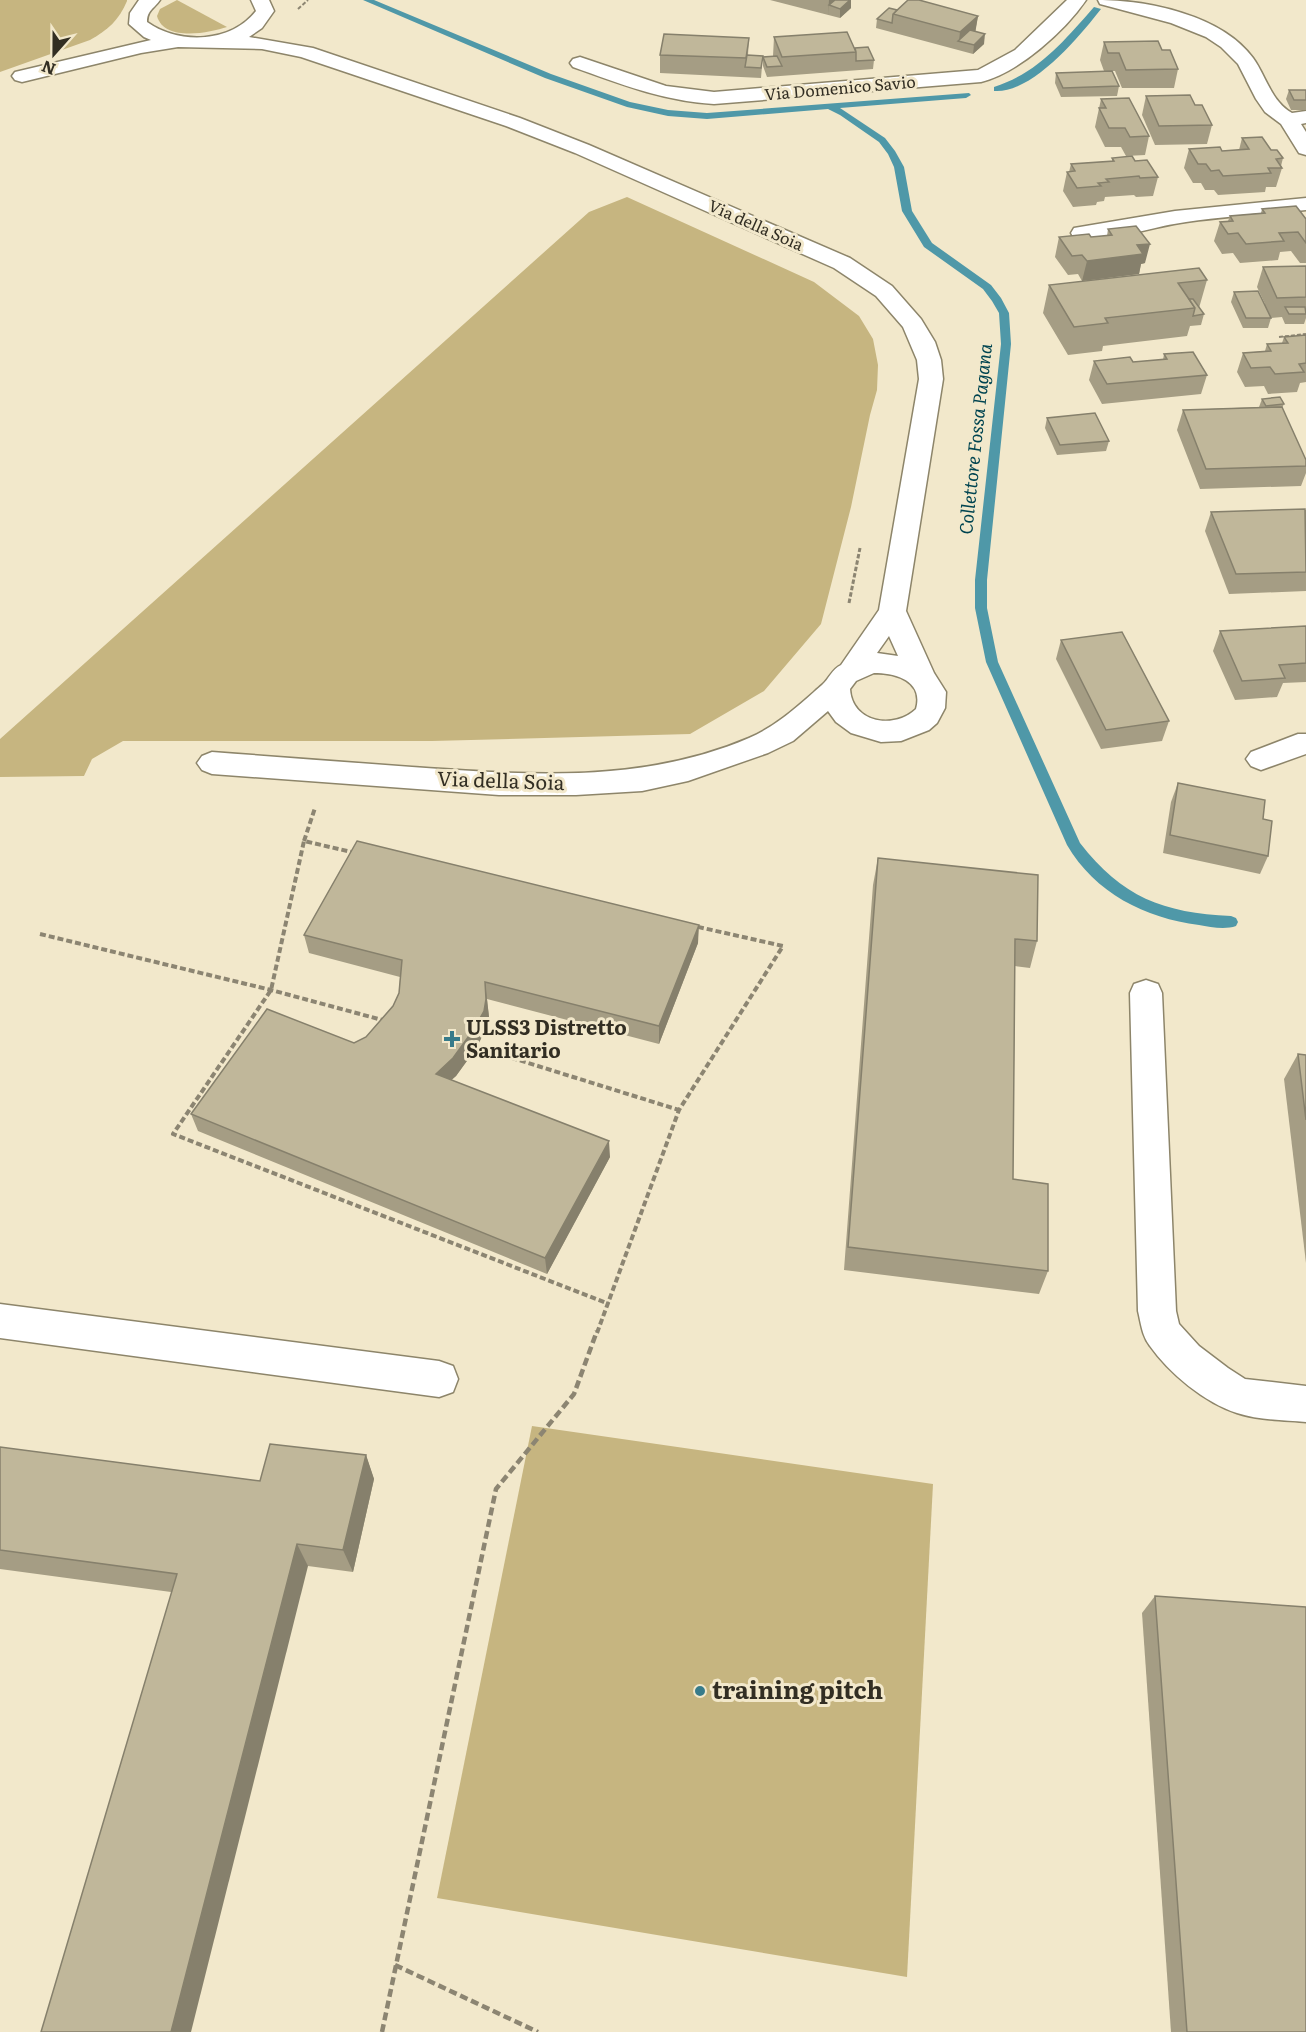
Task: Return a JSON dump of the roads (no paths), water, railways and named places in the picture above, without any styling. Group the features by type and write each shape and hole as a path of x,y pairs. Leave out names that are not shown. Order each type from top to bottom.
{"street":[{"path":"0,84 22,76 113,32 151,0"},
{"path":"22,76 141,47 177,42 216,41 249,29 262,11 281,0"},
{"name":"Via Domenico Savio","path":"580,63 668,94 698,98 981,76 1001,70 1015,62 1077,0"},
{"path":"1107,0 1179,19 1231,45 1241,55 1272,109 1298,118 1306,149"},
{"name":"Via della Soia","path":"262,11 306,52"},
{"path":"137,14 138,24 147,33 177,42"},
{"name":"Via della Soia","path":"216,41 262,43 306,52 513,122 582,149 842,264 884,291 913,324 923,342 931,379 892,611 853,669 841,678 834,690 783,734"},
{"path":"1082,233 1122,228 1175,217 1306,204"},
{"name":"Via della Soia","path":"212,764 499,784 576,784 662,776 712,762 783,734 860,726 879,731 899,731 916,725 928,716 934,703 932,690 922,677 892,611"},
{"path":"853,669 870,663 889,663 907,668 922,677"},
{"path":"834,690 836,704 845,716 860,726"},
{"path":"1261,759 1298,744 1306,744"},
{"path":"1146,993 1157,1311 1162,1334 1196,1366 1239,1396 1306,1404"},
{"path":"0,1321 439,1378"}],"waterway":[{"name":"Collettore Fossa Pagana","path":"367,0 548,76 627,104 668,113 707,116 829,106"},
{"path":"997,89 1013,84 1040,68 1064,46 1097,9"},
{"path":"829,106 966,95"},
{"name":"Collettore Fossa Pagana","path":"829,106 882,140 899,167 907,211 928,245 987,287 1004,313 1006,344 981,580 981,608 992,662 1074,845 1105,881 1142,905 1184,918 1231,922"}],"place":[{"name":"ULSS3 Distretto Sanitario","path":"452,1039"},
{"name":"training pitch","path":"700,1691"}]}
